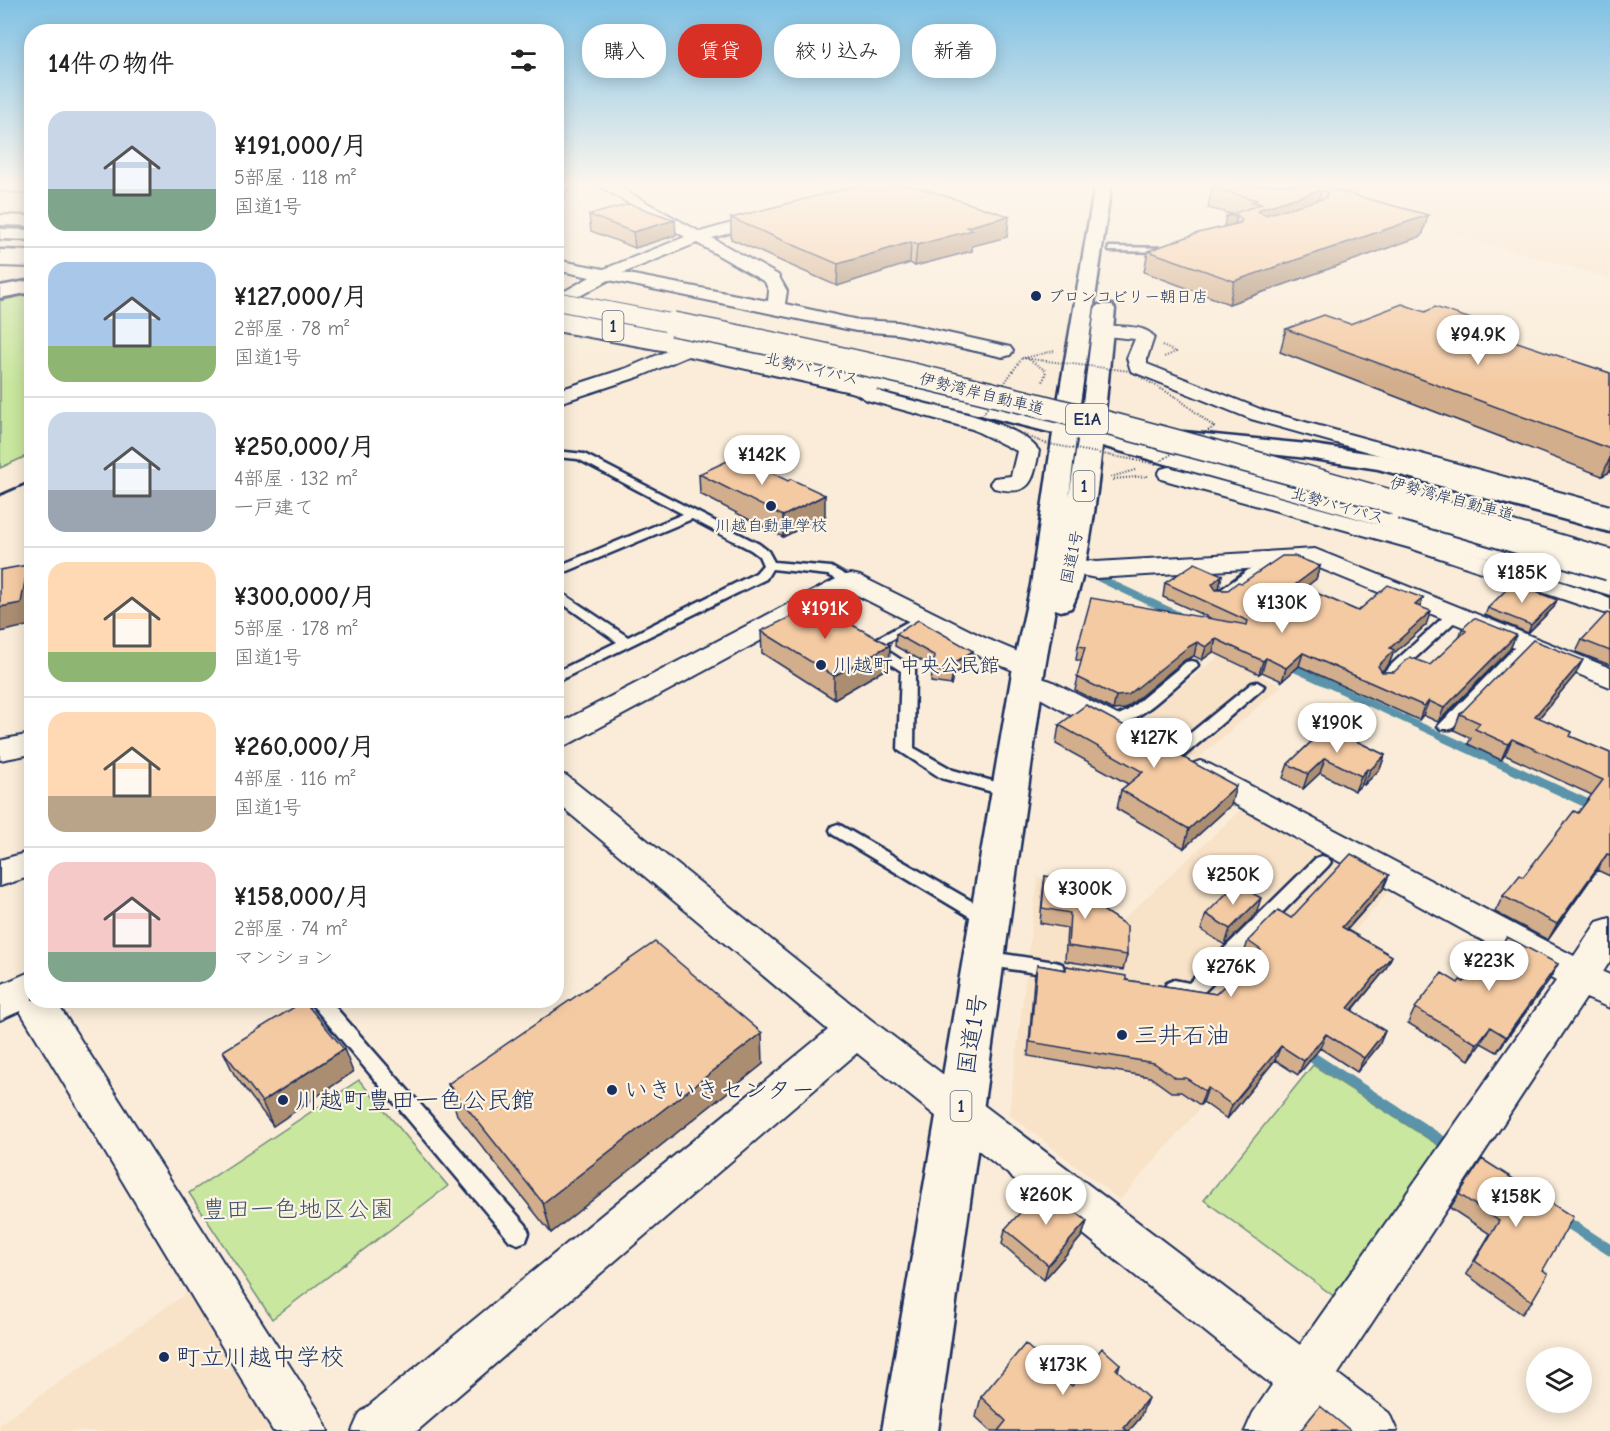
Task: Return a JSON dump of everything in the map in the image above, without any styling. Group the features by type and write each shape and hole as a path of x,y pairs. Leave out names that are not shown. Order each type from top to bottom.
{"main road":[{"name":"国道1号","path":"1035,677 1065,429 1093,252"},
{"name":"国道1号","path":"909,1431 1012,786 1035,677 1097,475 1091,433 1112,252"},
{"path":"0,255 24,256"},
{"path":"0,292 24,288"},
{"name":"伊勢湾岸自動車道","path":"564,289 809,337 1045,391 1377,477 1610,543"},
{"name":"伊勢湾岸自動車道","path":"564,305 790,348 1011,400 1344,488 1610,565"},
{"name":"北勢バイパス","path":"564,317 811,367 869,385 1065,429 1091,433 1357,451 1414,470 1610,524"},
{"name":"北勢バイパス","path":"1091,433 1158,465 1610,586"},
{"path":"1097,475 1102,459 1121,454 1158,465"}],"street":[{"path":"564,298 607,274 657,252"},
{"path":"724,252 772,279 778,291 776,304 771,308"},
{"path":"0,261 24,262"},
{"path":"564,266 856,325 898,328 1003,351"},
{"path":"811,367 855,332 858,328 856,325"},
{"name":"1","path":"564,327 687,350 838,385 869,385"},
{"path":"1103,330 1138,334 1145,337 1137,358 1138,367 1258,415 1357,451"},
{"path":"564,395 634,372 687,350"},
{"path":"869,385 864,392 980,424 1025,447 1028,451 1022,480 1011,484 1002,483"},
{"name":"1","path":"1357,451 1610,513"},
{"path":"1301,503 1480,561 1610,607"},
{"path":"1070,566 1096,570 1315,557 1610,678"},
{"path":"564,734 851,582 1035,677 1111,724 1595,985"},
{"path":"0,750 24,746"},
{"path":"564,791 856,1030 1306,1378 1371,1431"},
{"path":"0,873 24,866"},
{"path":"1271,1431 1306,1378 1595,985 1610,932"},
{"path":"33,1008 302,1431"},
{"path":"378,1431 856,1030"}],"lane":[{"path":"564,455 580,456 692,514 764,554 770,565"},
{"path":"564,570 692,514"},
{"path":"1218,598 1269,560"},
{"path":"770,565 831,571 851,582"},
{"path":"564,674 761,576 770,565"},
{"path":"564,599 627,643"},
{"path":"1382,681 1455,614"},
{"path":"922,618 870,646 908,669 906,750 947,774 1012,786"},
{"path":"1446,726 1526,644"},
{"path":"1111,724 1132,714 1191,665"},
{"path":"1172,757 1257,686"},
{"path":"838,830 987,939 1077,973"},
{"path":"1159,986 1193,991 1322,862"},
{"path":"324,1008 518,1233"}],"path":[{"path":"1022,358 1056,350 1057,344"},
{"path":"1097,475 1110,477 1136,470"}],"shaded area":[{"path":"1516,252 1610,252 1610,278"},
{"path":"1220,656 1282,686 1196,760 1131,726"},
{"path":"1245,806 1394,886 1120,1200 1009,1114 1038,876 1116,926"},
{"name":"町立川越中学校","path":"191,1290 277,1431 0,1431 0,1424"}],"green space":[{"path":"24,296 24,457 0,468 0,301"},
{"path":"1313,1065 1446,1150 1343,1303 1204,1200"},
{"name":"豊田一色地区公園","path":"359,1080 448,1186 272,1319 189,1193"}],"building":[{"path":"810,252 879,252 838,264"},
{"path":"1150,252 1320,252 1234,281"},
{"path":"1402,304 1425,312 1435,307 1504,330 1493,334 1610,373 1610,449 1286,329 1324,315 1350,324"},
{"path":"738,456 788,481 791,479 825,495 783,516 699,474"},
{"path":"1282,556 1294,556 1320,566 1296,584 1358,611 1388,585 1423,598 1415,605 1431,611 1390,648 1394,650 1378,666 1382,672 1394,672 1410,657 1430,665 1466,631 1462,629 1474,618 1516,635 1444,708 1429,701 1424,706 1303,653 1286,668 1266,658 1263,661 1216,639 1206,647 1197,642 1188,647 1128,695 1116,696 1077,677 1085,647 1078,646 1091,598 1247,625 1248,621 1165,583 1195,563 1222,575 1212,584 1216,590 1228,590"},
{"path":"24,566 21,603 0,607 0,570"},
{"path":"1513,583 1557,600 1531,625 1488,608"},
{"path":"815,605 890,645 834,676 761,631"},
{"path":"1607,613 1610,614 1610,651 1582,640"},
{"path":"918,620 973,651 954,663 952,672 932,670 935,656 896,634"},
{"path":"1533,640 1583,660 1535,716 1572,732 1570,736 1610,753 1610,855 1607,854 1557,924 1503,896 1520,875 1523,877 1574,811 1578,813 1603,780 1512,739 1508,744 1475,729 1480,723 1460,714"},
{"path":"1086,705 1236,786 1189,829 1121,790 1143,772 1059,725"},
{"path":"1327,727 1385,755 1361,776 1325,758 1308,774 1288,764"},
{"path":"1351,854 1389,875 1342,927 1392,956 1348,1008 1385,1031 1364,1058 1326,1034 1304,1061 1281,1046 1232,1105 1208,1088 1205,1091 1186,1078 1176,1078 1154,1063 1030,1042 1037,965 1066,970 1066,966 1126,976 1126,980 1216,994 1261,950 1248,941 1278,910 1291,918"},
{"path":"1045,876 1065,879 1065,885 1127,926 1127,955 1068,946 1070,913 1042,908"},
{"path":"1236,884 1261,898 1230,929 1206,914"},
{"path":"1507,937 1558,964 1506,1037 1490,1027 1477,1044 1415,1008 1442,973 1458,983 1460,980 1464,982 1492,945 1499,948"},
{"name":"いきいきセンター","path":"655,942 762,1033 543,1203 448,1084 559,1008 564,1008 564,1004"},
{"path":"293,1008 310,1008 344,1049 262,1102 223,1051"},
{"path":"1482,1159 1573,1217 1543,1270 1548,1274 1532,1301 1475,1261 1499,1221 1459,1194"},
{"path":"1044,1187 1087,1221 1048,1265 1005,1229"},
{"path":"1025,1344 1072,1386 1102,1348 1120,1364 1116,1369 1148,1398 1124,1428 1128,1431 998,1431 1006,1421 981,1397"},
{"path":"1320,1406 1351,1431 1300,1431"}],"waterway":[{"path":"1099,578 1178,615"},
{"path":"1287,665 1448,739"},
{"path":"1445,738 1610,814"},
{"path":"1304,1052 1448,1145"},
{"path":"1562,1219 1610,1250"}],"railway":[{"path":"0,495 24,484"}],"place":[{"name":"ブロンコビリー朝日店","path":"1036,296"},
{"name":"川越自動車学校","path":"771,506"},
{"name":"川越町 中央公民館","path":"821,665"},
{"name":"三井石油","path":"1122,1035"},
{"name":"いきいきセンター","path":"612,1090"},
{"name":"川越町豊田一色公民館","path":"283,1100"},
{"name":"町立川越中学校","path":"164,1357"}]}
